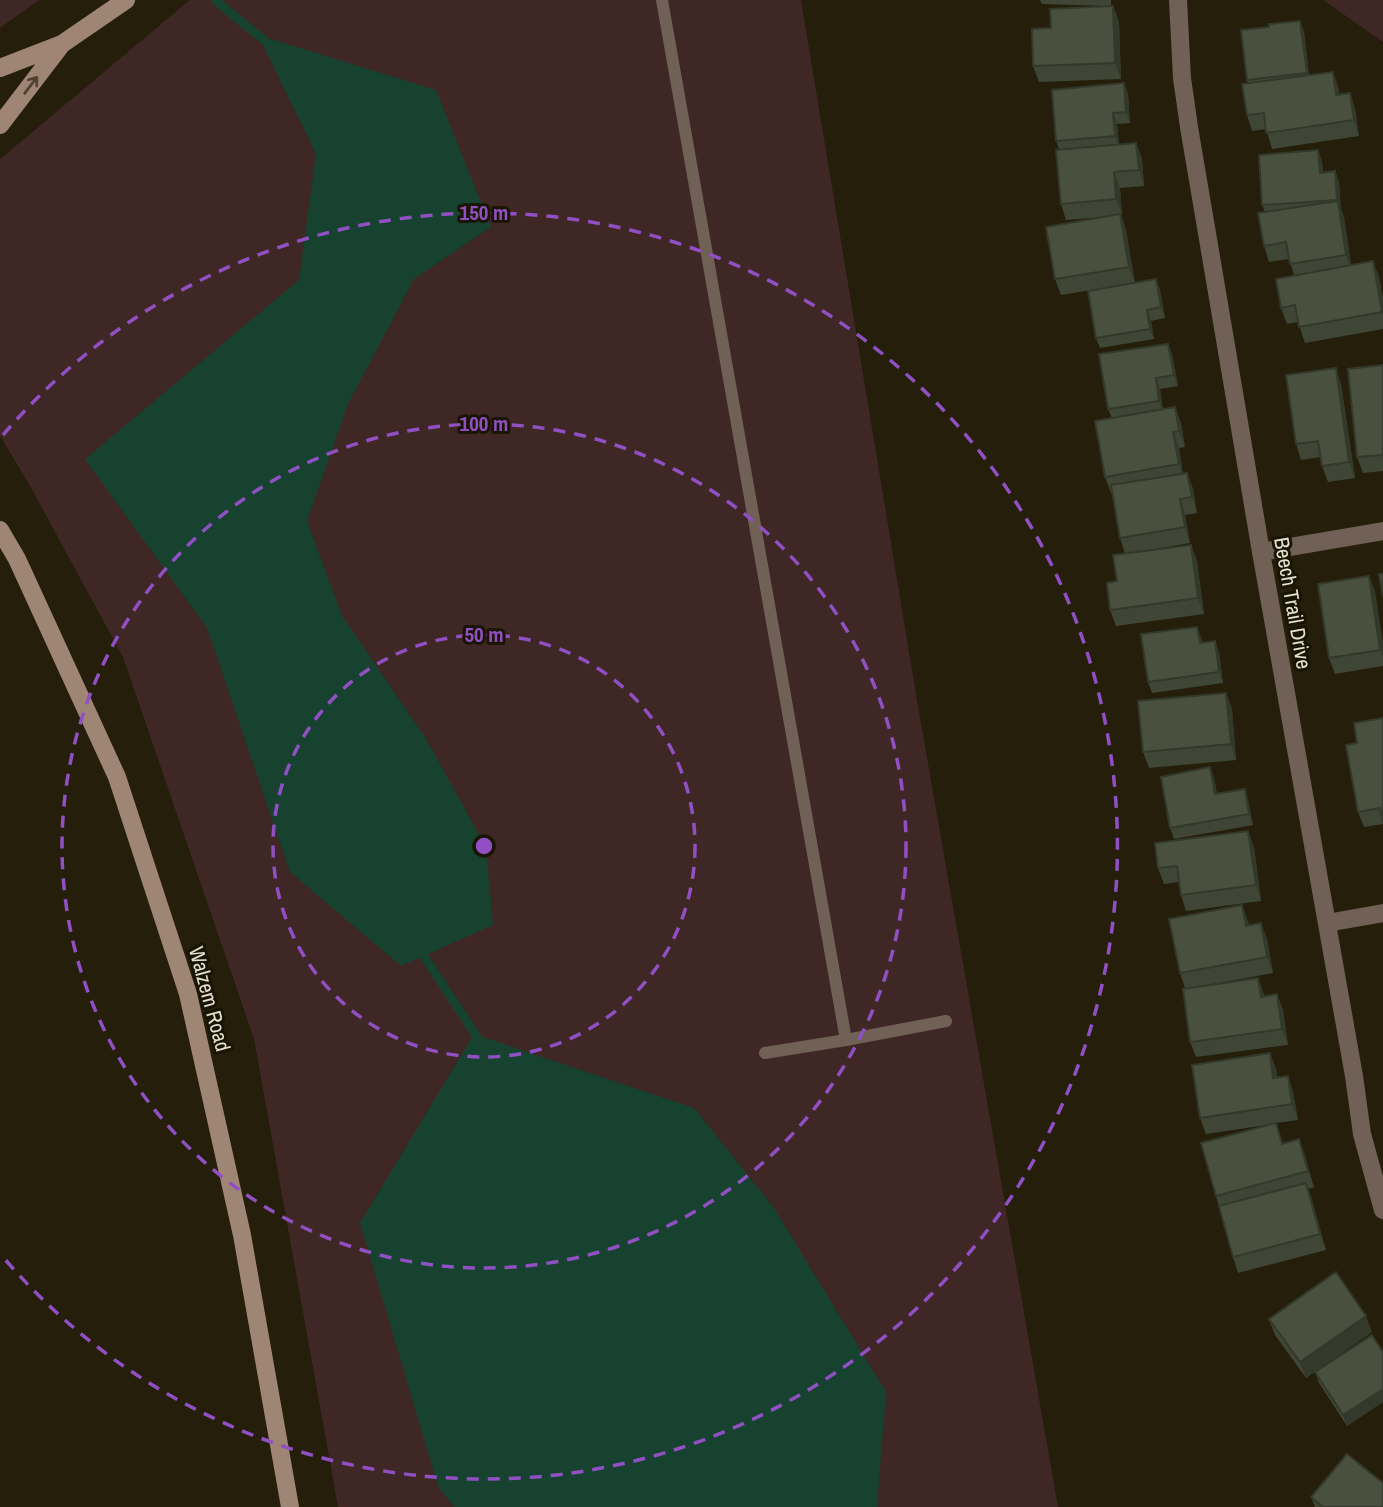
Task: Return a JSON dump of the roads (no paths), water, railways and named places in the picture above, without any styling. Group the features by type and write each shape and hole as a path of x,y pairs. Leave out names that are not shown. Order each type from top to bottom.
{"main road":[{"path":"0,68 62,44 126,0"},
{"path":"0,125 62,44"},
{"name":"Walzem Road","path":"0,530 18,559 117,777 188,994 242,1235 290,1507"}],"street":[{"name":"Beech Trail Drive","path":"1178,0 1182,78 1189,127 1261,552 1362,1134 1375,1189 1383,1210"},
{"path":"1261,552 1383,531"},
{"path":"1327,923 1383,913"}],"lane":[{"path":"662,0 846,1041"},
{"path":"765,1053 846,1041 946,1021"}],"waterway":[{"path":"215,0 265,41"},
{"path":"420,945 424,956 481,1043"}]}
